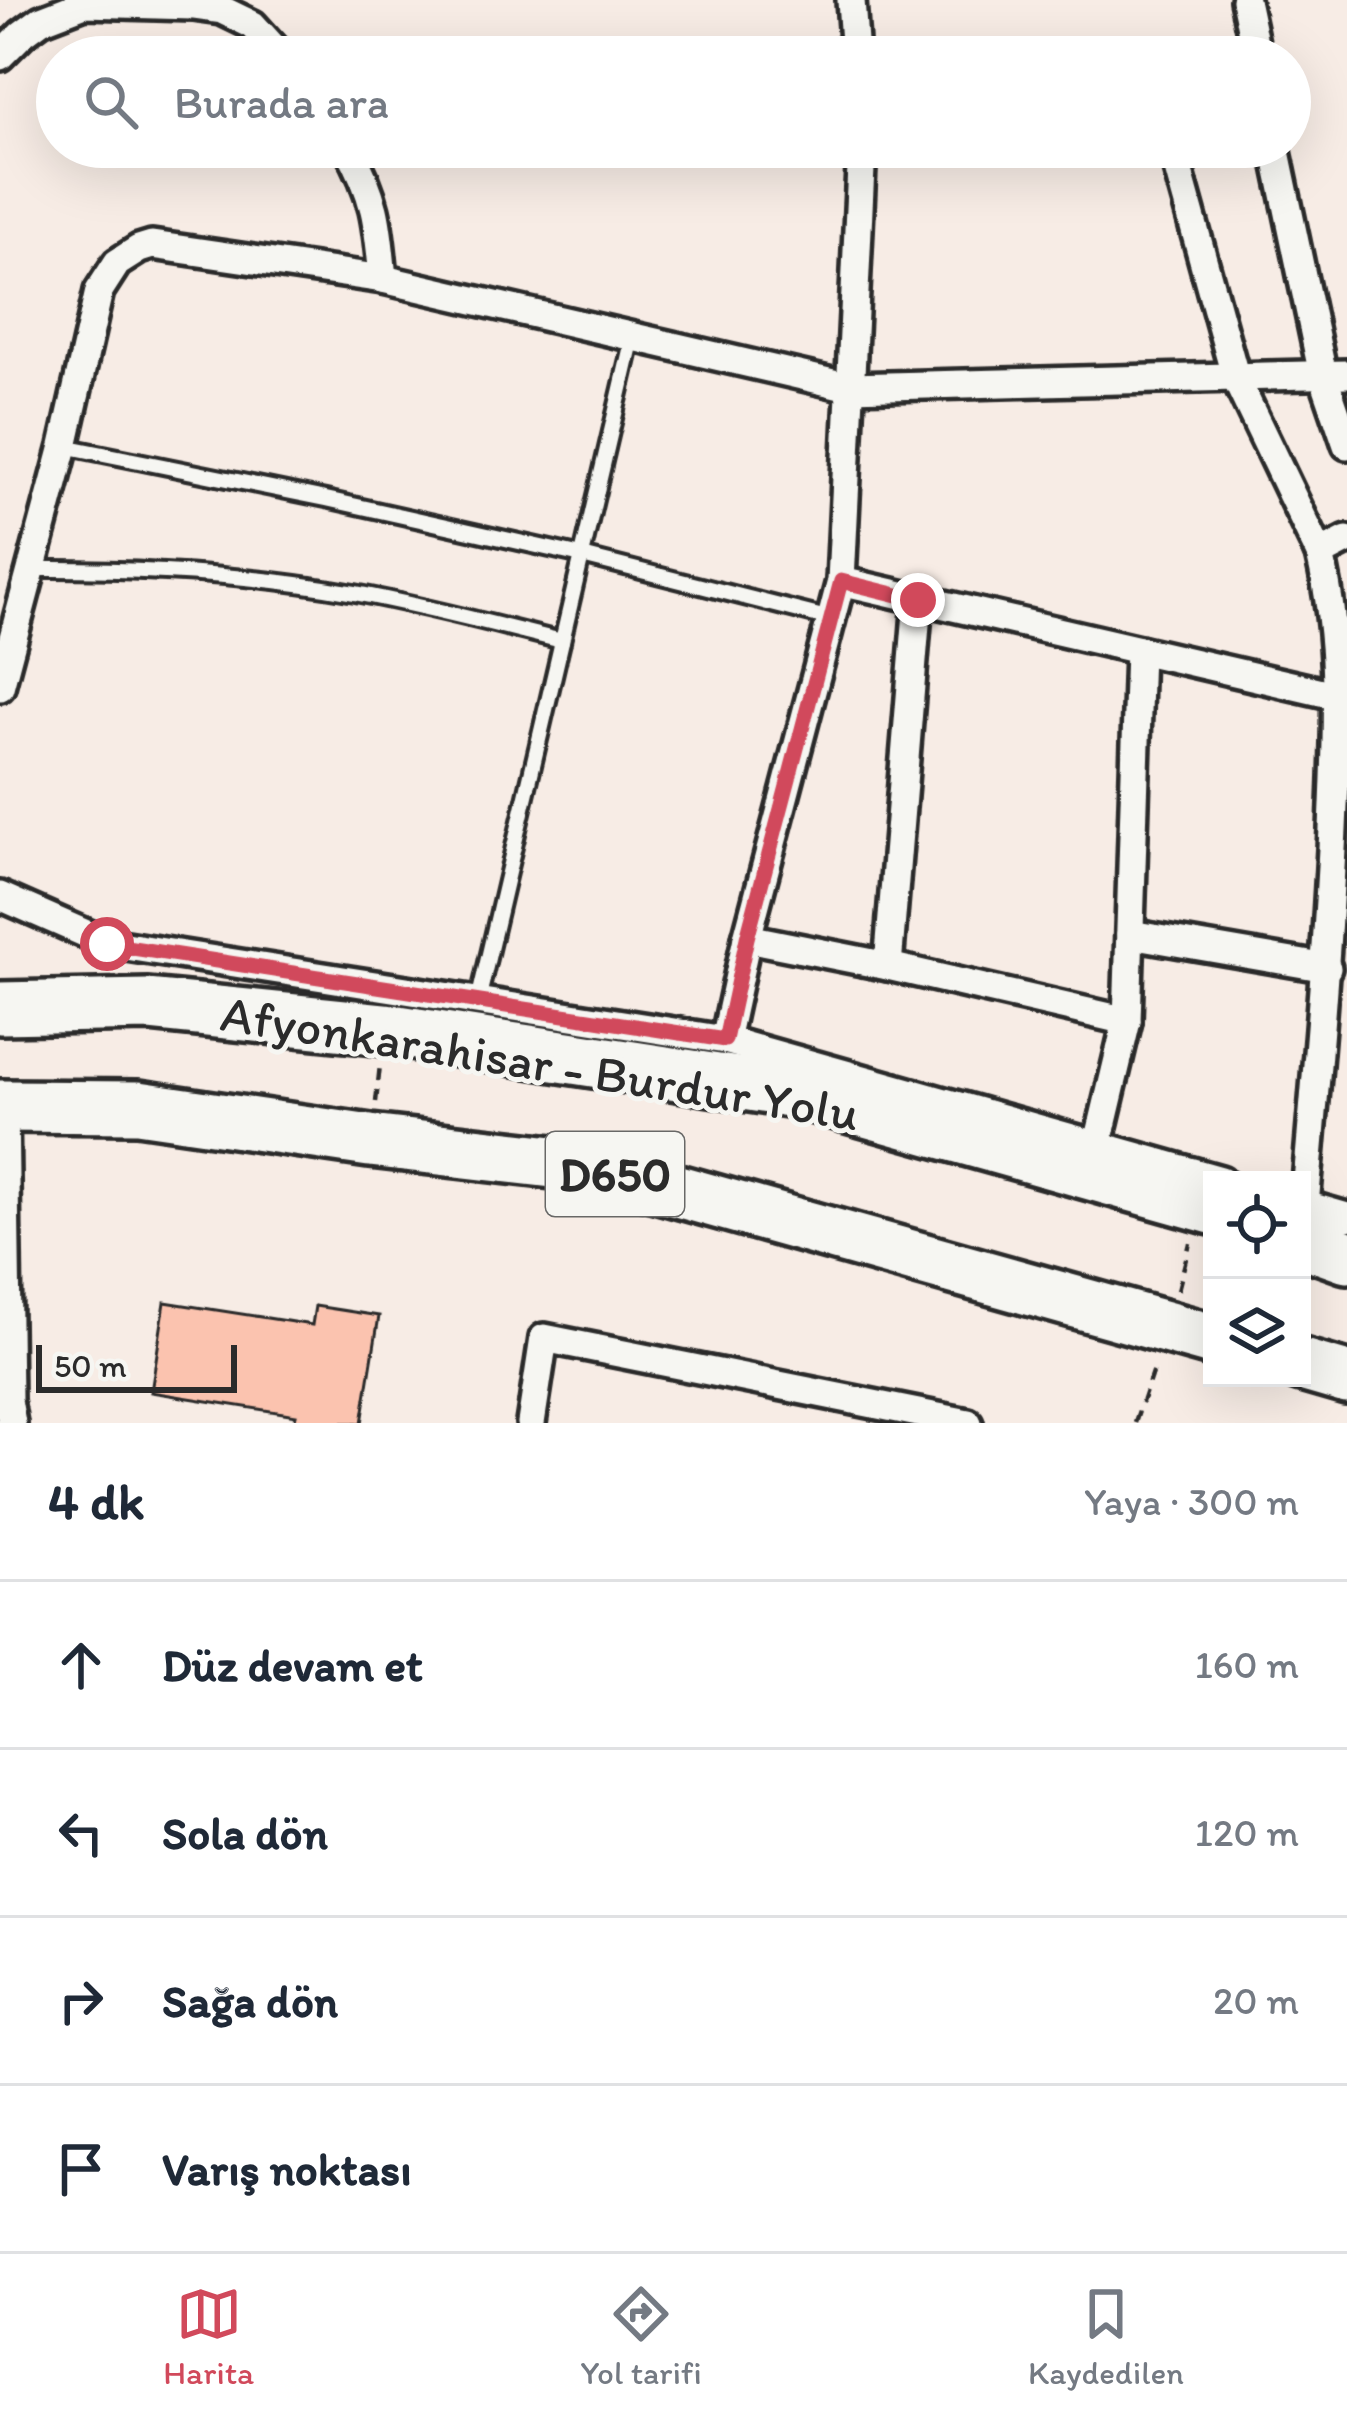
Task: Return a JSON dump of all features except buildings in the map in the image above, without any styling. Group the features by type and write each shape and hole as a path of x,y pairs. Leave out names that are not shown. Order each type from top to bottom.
{"highway":[{"name":"Afyonkarahisar - Burdur Yolu","path":"0,1008 148,1005 385,1029 802,1093 1203,1205"},
{"name":"Afyonkarahisar - Burdur Yolu","path":"2,1106 139,1107 370,1141 588,1166 1203,1337"},
{"path":"1311,1223 1347,1257"},
{"path":"1311,1368 1347,1378"}],"street":[{"path":"851,0 854,36"},
{"path":"1245,0 1252,36"},
{"path":"0,56 41,20 86,3 208,7 253,26 262,36"},
{"path":"357,168 378,216 383,279"},
{"path":"725,1040 747,938 841,581 861,168"},
{"path":"1178,168 1236,379 1320,554 1332,602 1343,697 1327,968 1307,1171"},
{"path":"1281,168 1335,375 1347,445"},
{"path":"0,687 64,446 99,291 117,263 152,245 383,279 850,387 1335,375"},
{"path":"1320,554 1347,540"},
{"path":"841,581 1343,697"},
{"path":"889,966 918,600"},
{"path":"1098,1144 1127,1022 1139,650"},
{"path":"0,896 107,944 725,1040 1203,1175"},
{"path":"1130,934 1327,968"},
{"path":"747,938 1127,1022"},
{"path":"2,1106 7,1408"},
{"path":"1311,1216 1347,1217"},
{"path":"531,1423 544,1338 968,1423"}],"lane":[{"path":"478,1001 634,337"},
{"path":"64,446 582,556 831,619"},
{"path":"32,569 142,570 275,581 429,608 562,641"}],"path":[{"path":"370,1141 385,1029"}],"route":[{"path":"107,944 725,1040 747,938 841,581 918,600"}]}
